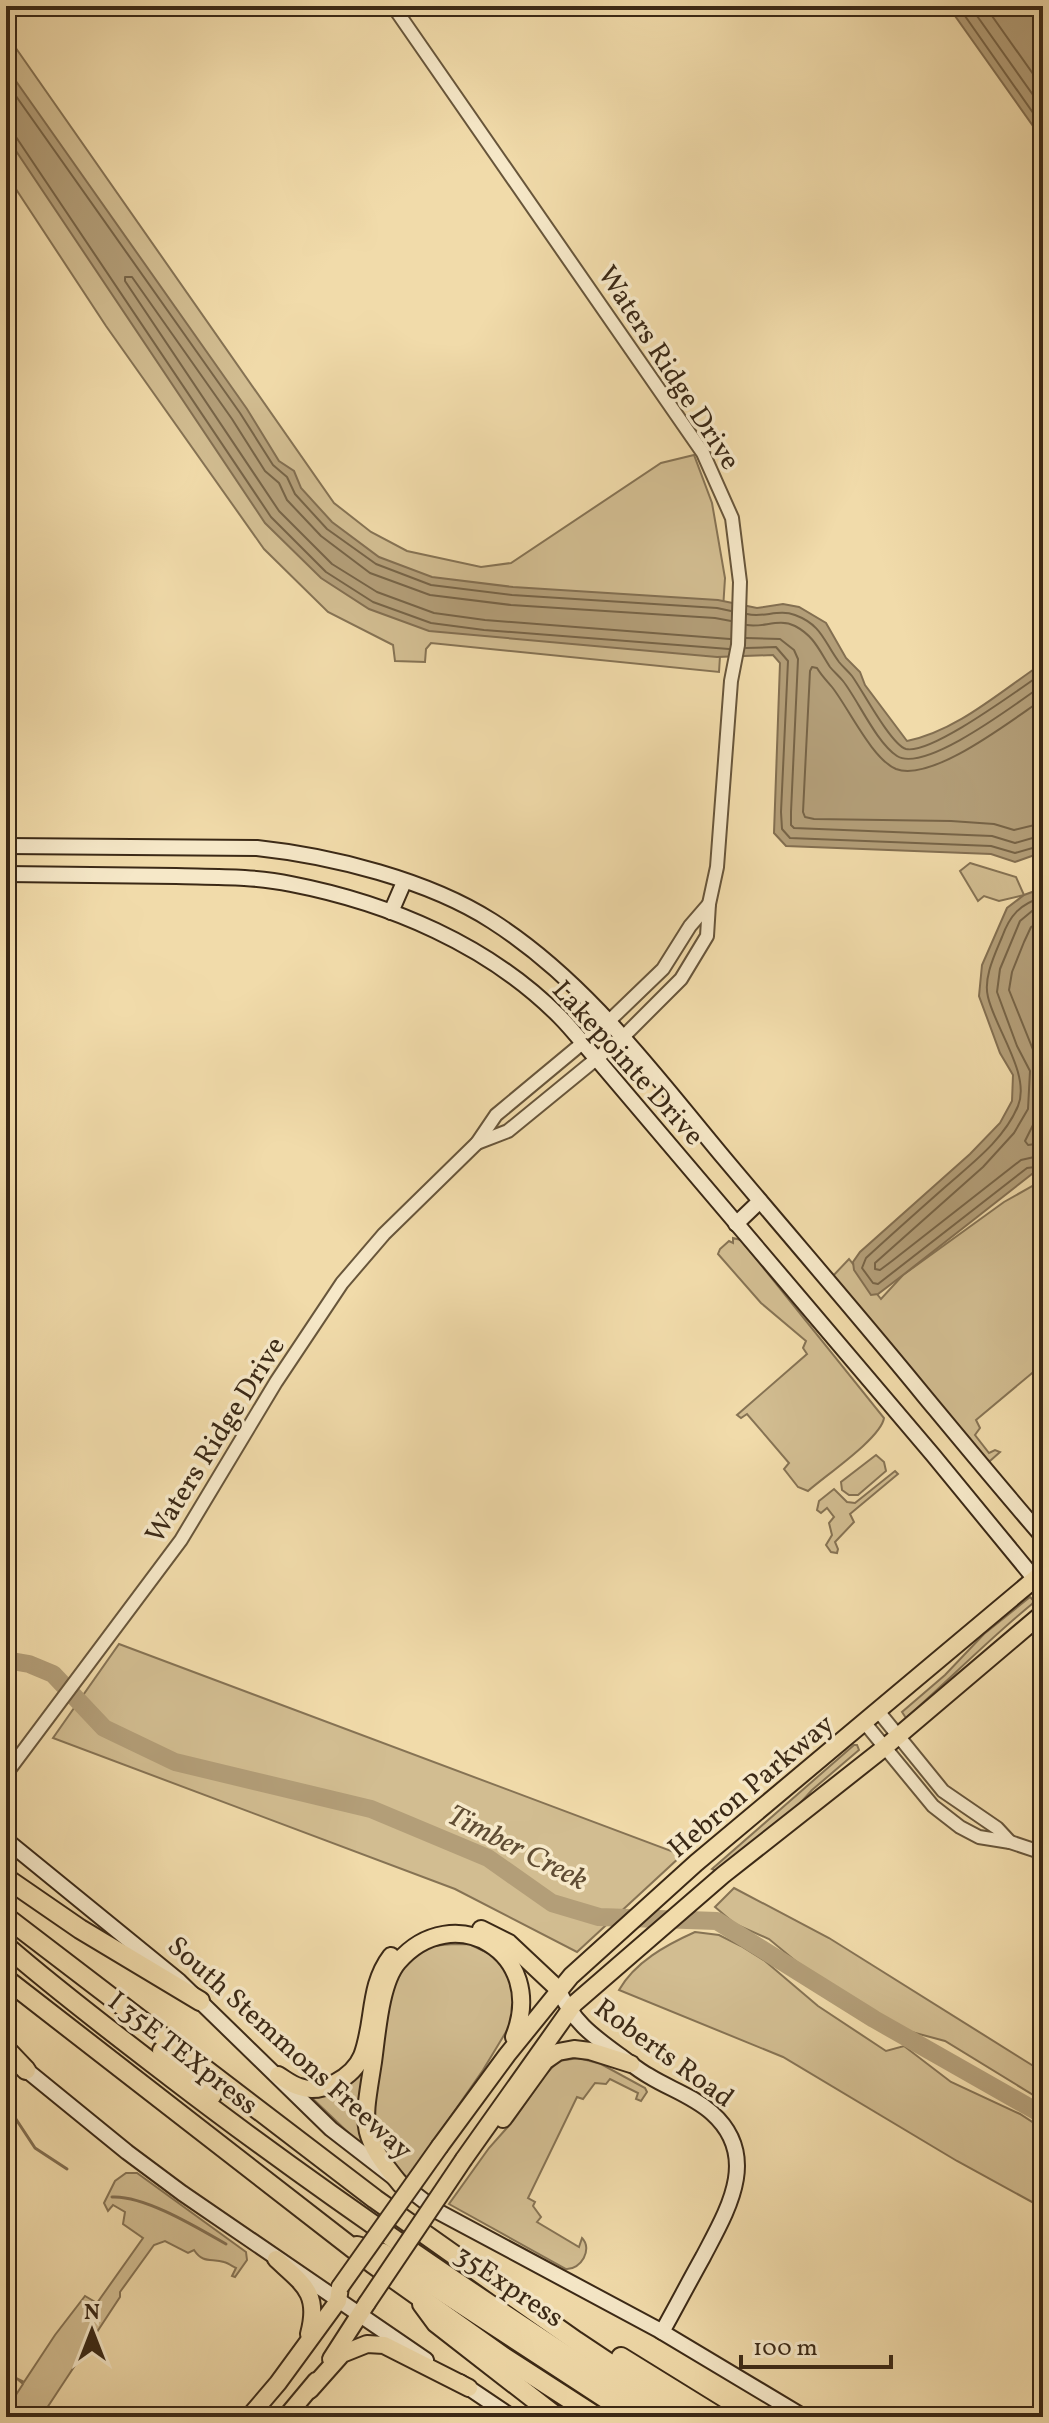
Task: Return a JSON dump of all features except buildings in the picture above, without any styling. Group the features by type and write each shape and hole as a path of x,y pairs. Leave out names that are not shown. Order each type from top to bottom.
{"highway":[{"path":"6,1878 80,1929 200,2001"},
{"name":"South Stemmons Freeway","path":"6,1917 270,2121 435,2242 690,2417"},
{"path":"30,1937 331,2197"},
{"name":"I 35E TEXpress","path":"6,1946 102,2025 331,2197"},
{"path":"6,1979 412,2292 597,2417"},
{"path":"6,2052 26,2070"},
{"name":"35Express","path":"331,2197 498,2312 661,2417"},
{"path":"435,2242 718,2417"},
{"path":"347,2243 383,2253 634,2417"},
{"path":"412,2292 436,2323 557,2417"}],"main road":[{"name":"Lakepointe Drive","path":"6,846 257,848 296,853 334,860 404,882 441,895 491,920 544,958 609,1021 986,1473 1043,1537"},
{"path":"207,848 207,877"},
{"name":"Lakepointe Drive","path":"6,874 207,877 290,883 391,912 440,932 499,967 559,1017 582,1042 1040,1580"},
{"path":"391,912 404,882"},
{"path":"736,1224 760,1201"},
{"name":"Hebron Parkway","path":"507,2055 558,1989 696,1863 1040,1580"},
{"name":"Hebron Parkway","path":"482,2133 568,2011 597,1983 723,1875 890,1742 1043,1613"},
{"name":"South Stemmons Freeway","path":"6,1840 151,1958 278,2075 331,2129 401,2185 437,2211 662,2332 804,2417"},
{"path":"278,2075 301,2088 317,2089 333,2085 350,2073 361,2057 374,1988 383,1967 398,1949 427,1931 460,1926 491,1933 509,1943 558,1989"},
{"path":"249,2417 306,2345 440,2146 507,2055 522,2017 523,1998 515,1970 497,1949 470,1936 440,1936 421,1943 397,1963 387,1986 365,2123 368,2139 377,2156 401,2185"},
{"name":"Roberts Road","path":"558,1989 568,2011 589,2033 649,2076 695,2099 713,2114 732,2138 737,2159 736,2178 727,2211 662,2332"},
{"path":"310,2390 482,2133 500,2124 545,2061 558,2052 574,2049 631,2064"},
{"path":"26,2070 127,2152 276,2259 307,2287 313,2302 314,2317 306,2345"},
{"path":"276,2259 363,2309 512,2417"},
{"path":"286,2417 342,2354 367,2344 384,2345 469,2388"}],"street":[{"name":"Waters Ridge Drive","path":"393,6 703,453 732,518 740,582 738,645 731,681 717,867 709,904 707,936 681,979 623,1037 508,1131 477,1143"},
{"name":"Waters Ridge Drive","path":"6,1774 103,1643 142,1596 197,1516 276,1382 342,1283 384,1234 477,1143 496,1115 609,1021 663,969 690,926 709,904"},
{"path":"878,1711 890,1742 933,1806 979,1837 1010,1842 1043,1853"},
{"path":"864,1722 943,1791 997,1828 1010,1842"}],"shaded area":[{"path":"6,34 334,503 371,532 407,551 481,567 511,563 661,463 694,455 712,503 725,578 719,672 431,643 426,649 425,662 395,661 393,645 328,612 264,549 106,326 6,174"},
{"path":"970,863 1016,877 1024,895 999,901 984,896 978,901 960,871"},
{"path":"1043,1180 1043,1364 976,1420 980,1428 975,1435 989,1453 995,1450 1000,1452 990,1461 984,1460 831,1278 849,1259 881,1299 903,1275 1004,1202"},
{"path":"733,1238 741,1240 884,1418 863,1446 808,1491 798,1487 784,1469 789,1463 747,1414 741,1418 737,1415 807,1354 803,1348 806,1341 761,1303 718,1254 729,1241 733,1243"},
{"path":"876,1455 884,1462 886,1471 858,1495 849,1495 842,1490 841,1482"},
{"path":"895,1471 898,1474 850,1514 854,1522 835,1542 837,1553 831,1552 826,1545 832,1535 829,1523 834,1517 827,1508 821,1513 817,1510 819,1501 834,1489 847,1502 855,1503"},
{"path":"1030,1597 1034,1601 1032,1604 906,1718 902,1712 945,1675 984,1634"},
{"path":"119,1644 682,1855 577,1952 455,1889 53,1738"},
{"path":"854,1745 859,1750 812,1790 793,1811 719,1872 712,1869"},
{"path":"734,1888 829,1938 1043,2072 1043,2101 945,2041 908,2031 870,2011 798,1963 769,1939 735,1924 715,1907"},
{"path":"695,1932 719,1935 741,1946 765,1961 818,2006 886,2051 904,2046 951,2082 1020,2114 1043,2129 1043,2208 957,2161 783,2057 619,1990 642,1963"},
{"path":"469,1944 492,1955 507,1968 515,1993 512,2022 483,2070 408,2178 383,2151 376,2125 378,2057 389,1989 397,1970 416,1952 438,1946"},
{"path":"371,2037 365,2144 357,2141 310,2096 327,2091"},
{"path":"579,2058 601,2064 647,2092 641,2101 636,2099 638,2093 610,2079 606,2084 595,2083 583,2099 577,2097 528,2198 535,2202 533,2206 541,2217 537,2222 579,2247 582,2238 585,2243 586,2253 581,2263 566,2269 449,2204 546,2074 558,2061"},
{"path":"126,2173 137,2173 246,2252 247,2260 235,2277 232,2276 236,2268 224,2262 204,2259 194,2250 188,2253 165,2241 154,2245 120,2292 120,2297 41,2417 6,2417 6,2402 10,2404 23,2384 16,2378 24,2382 85,2296 97,2303 143,2238 123,2224 125,2212 113,2205 108,2211 104,2203 115,2181"}],"water":[{"path":"948,6 1043,6 1043,140"},
{"path":"6,67 247,409 279,461 294,471 301,488 332,522 379,557 432,577 513,587 718,600 757,608 783,604 799,607 826,623 846,658 860,672 865,685 907,741 943,729 961,719 1043,663 1043,852 1015,862 991,854 786,846 774,833 780,663 773,655 717,657 429,631 369,609 321,578 265,523 6,136"},
{"path":"1043,888 1043,1173 1032,1174 878,1294 871,1295 854,1270 853,1262 860,1252 970,1154 1000,1123 1012,1101 1013,1075 1000,1053 979,996 982,965 1007,908 1024,895"}],"waterway":[{"name":"Timber Creek","path":"6,1660 29,1664 53,1674 104,1728 175,1762 371,1809 488,1858 552,1903 599,1917 717,1921 874,2019 1043,2115"},
{"path":"6,2104 35,2148 67,2169"},
{"path":"112,2197 155,2207 226,2244"}]}
